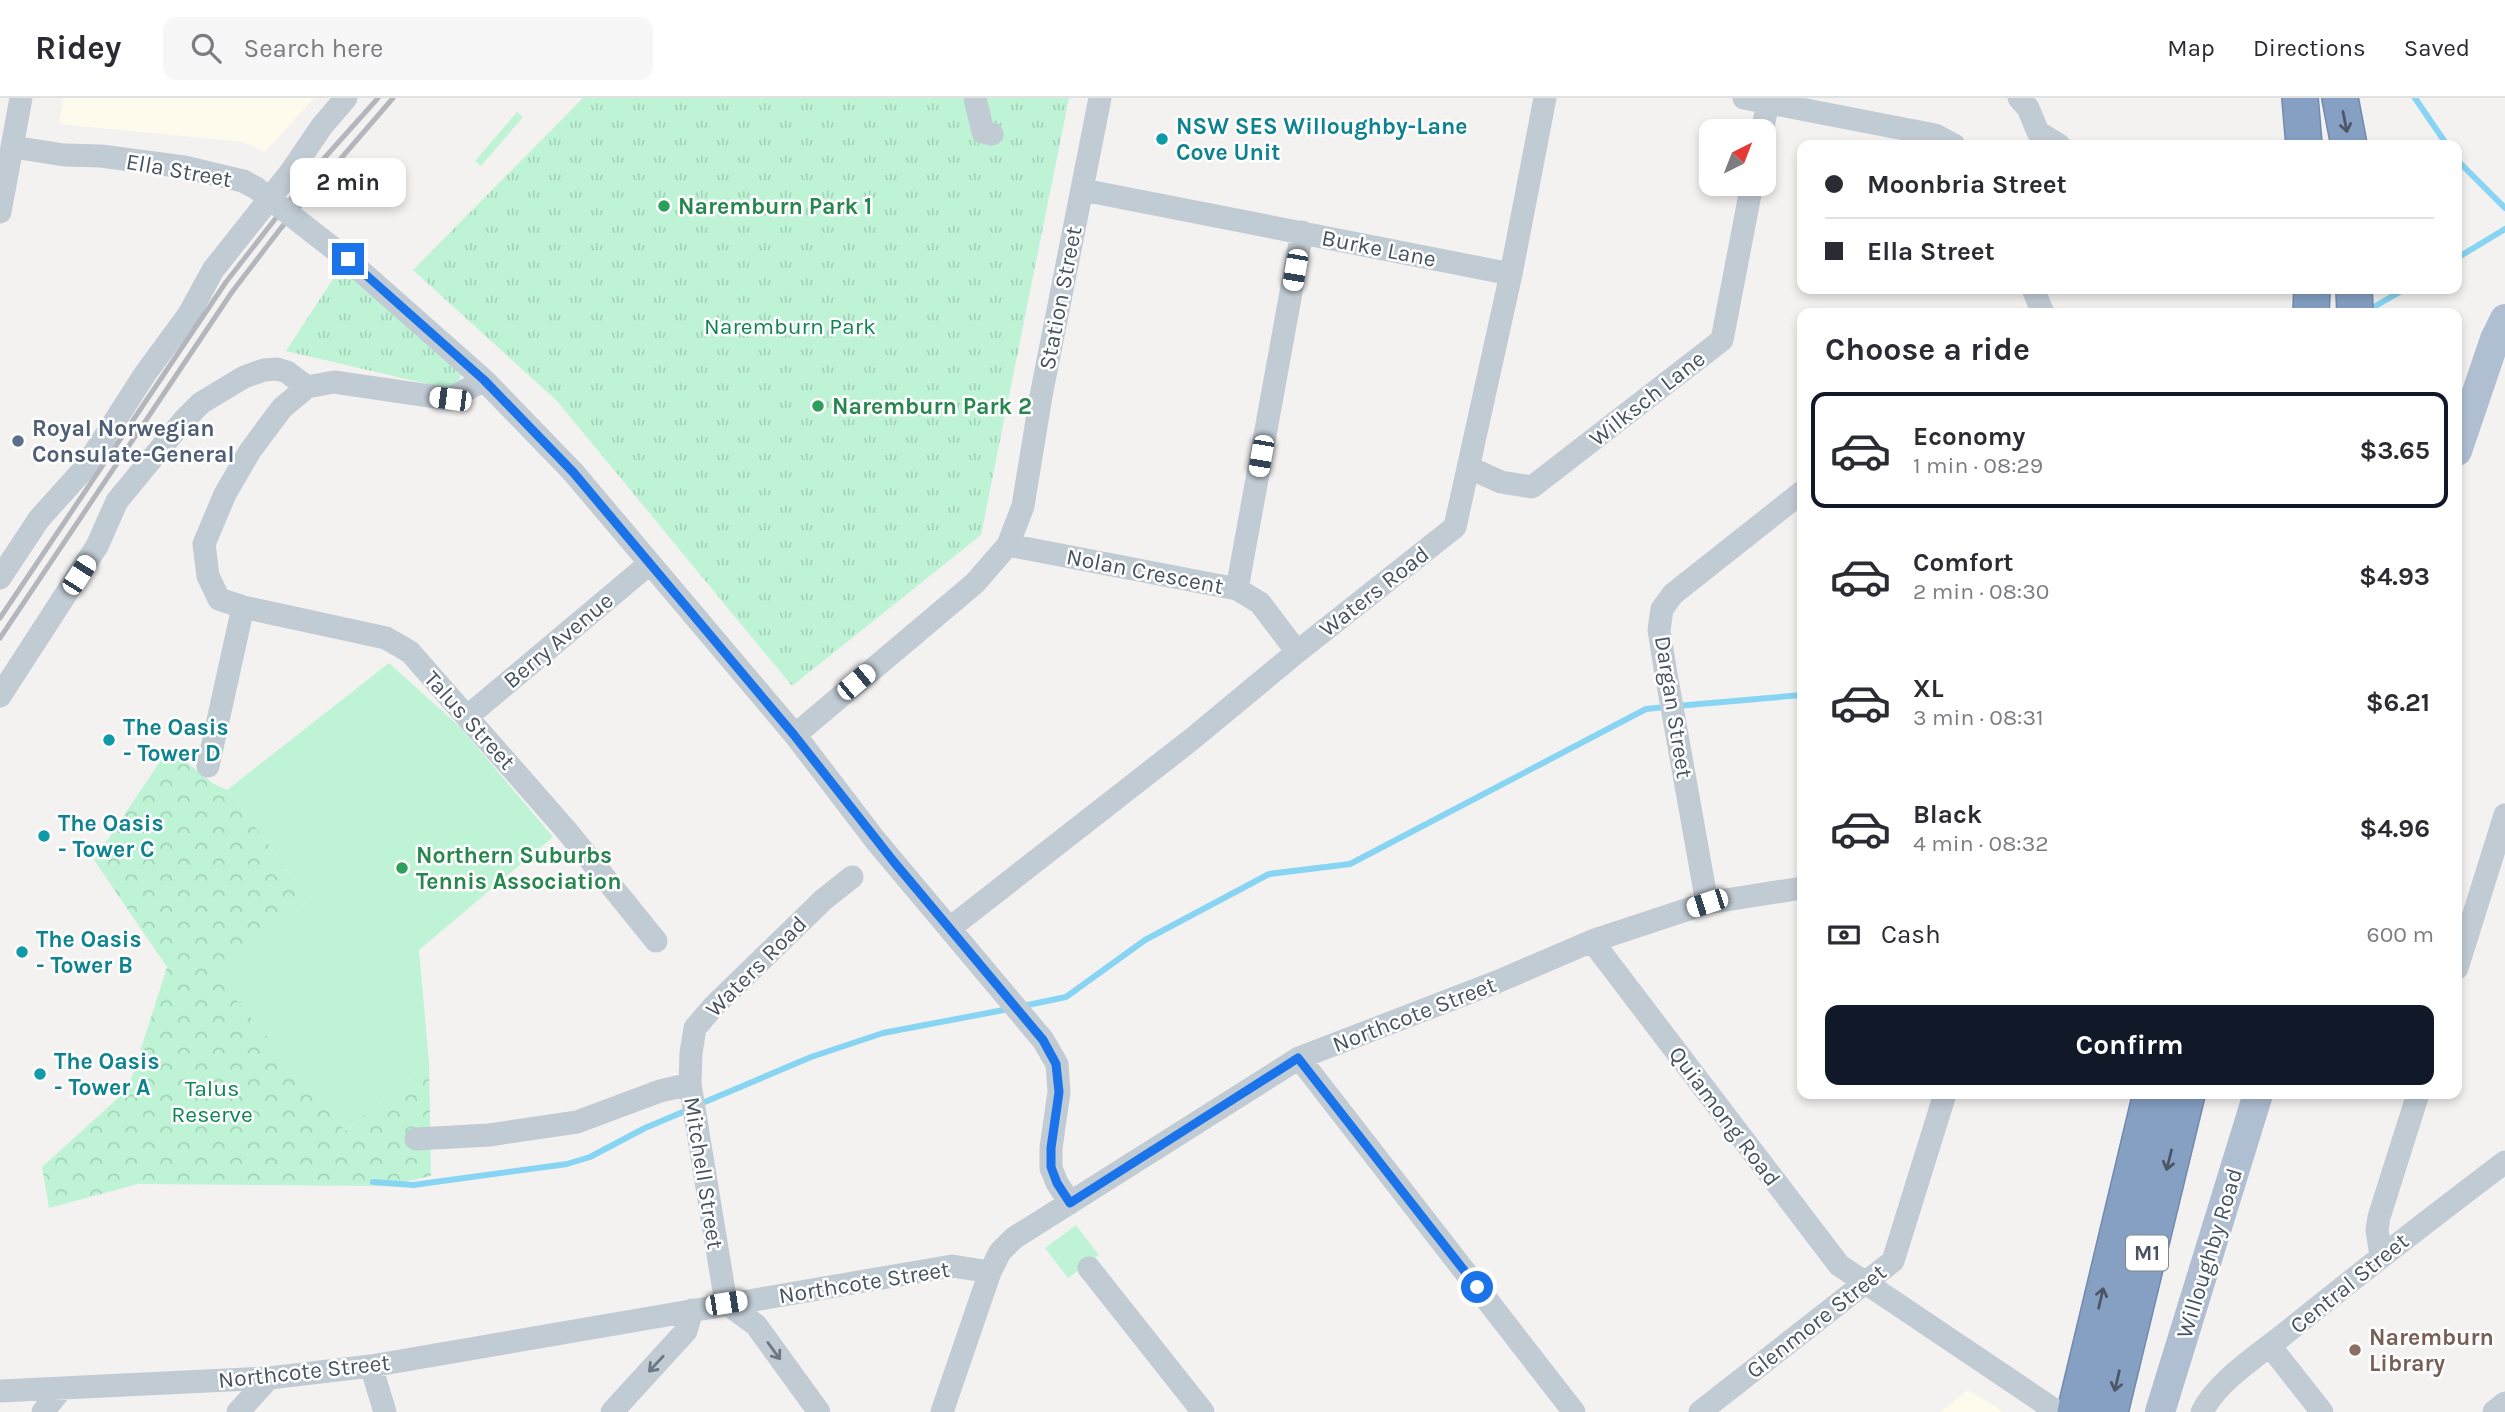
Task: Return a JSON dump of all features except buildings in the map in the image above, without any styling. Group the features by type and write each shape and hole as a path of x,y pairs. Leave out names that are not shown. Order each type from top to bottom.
{"highway":[{"path":"2300,98 2304,140"},
{"path":"2340,98 2348,140"},
{"name":"M1","path":"2075,1412 2128,1180 2150,1099"},
{"name":"M1","path":"2110,1412 2186,1099"}],"main road":[{"path":"2462,437 2505,319"},
{"name":"Willoughby Road","path":"2160,1412 2256,1099"}],"street":[{"path":"0,212 22,98"},
{"path":"0,578 39,519 84,469 145,374 189,314 213,270 346,98"},
{"path":"975,98 983,132 992,134"},
{"name":"Station Street","path":"794,735 975,583 1008,545 1023,506 1041,396 1100,98"},
{"name":"Waters Road","path":"950,928 1192,739 1455,527 1511,274 1545,98"},
{"path":"1744,98 1935,135 1944,140"},
{"path":"2019,98 2028,108 2030,139"},
{"path":"1765,119 1768,103"},
{"name":"Ella Street","path":"13,147 184,167 243,181 256,188 348,259 484,380 573,472 794,735 876,841 1043,1040 1056,1064 1059,1092 1051,1167 1057,1183 1070,1203"},
{"name":"Burke Lane","path":"1083,190 1511,274"},
{"name":"Wilksch Lane","path":"1470,468 1502,482 1532,487 1722,340 1750,196"},
{"path":"1237,589 1302,232"},
{"path":"0,696 97,547 117,501 201,403 244,377 264,370 277,369 287,372 307,387 334,382 450,399 484,380"},
{"name":"Talus Street","path":"307,387 282,408 250,451 225,494 204,544 208,576 219,599 243,607 386,638 410,652 566,830 656,941"},
{"name":"Dargan Street","path":"1707,903 1659,630 1662,609 1673,594 1797,496"},
{"name":"Nolan Crescent","path":"1008,545 1237,589 1260,603 1297,652"},
{"name":"Berry Avenue","path":"468,716 649,564"},
{"path":"208,766 243,607"},
{"path":"2462,955 2499,858 2505,815"},
{"name":"Waters Road","path":"690,1084 695,1028 713,1007 823,900 852,877"},
{"name":"Northcote Street","path":"0,1391 269,1378 371,1366 952,1266 990,1272 1000,1252 1014,1238 1298,1058 1499,981 1592,942 1707,903 1797,889"},
{"name":"Quiamong Road","path":"1592,942 1839,1265 2045,1405"},
{"path":"1298,1058 1574,1412"},
{"path":"416,1139 489,1135 577,1122 660,1091 690,1084"},
{"name":"Mitchell Street","path":"690,1084 726,1303"},
{"name":"Glenmore Street","path":"1700,1412 1893,1261 1943,1099"},
{"path":"2381,1256 2377,1230 2379,1217 2416,1099"},
{"name":"Central Street","path":"2202,1412 2221,1387 2270,1346 2381,1256 2505,1162"},
{"path":"1090,1268 1203,1412"},
{"path":"942,1412 990,1272"},
{"path":"726,1303 756,1325 818,1412"},
{"path":"612,1412 686,1331 692,1310"},
{"path":"2270,1346 2322,1412"},
{"path":"371,1366 385,1412"},
{"path":"238,1412 269,1378"},
{"path":"43,1412 62,1388"},
{"path":"2494,1412 2505,1403"}],"shaded area":[{"path":"63,98 314,98 265,152 244,142 59,124"},
{"path":"1968,1390 1999,1409 2002,1412 1940,1412"}],"green space":[{"name":"Naremburn Park","path":"583,98 1069,98 981,535 792,686 557,401 413,270"},
{"path":"517,112 523,117 481,166 475,161"},
{"path":"328,251 461,370 460,380 453,387 445,388 286,351 335,276"},
{"name":"Northern Suburbs Tennis Association","path":"389,663 461,728 553,837 419,950 429,1062 345,1131 218,979 310,899 227,790"},
{"name":"Talus Reserve","path":"169,748 214,784 227,790 310,899 219,979 345,1131 429,1062 431,1176 386,1186 138,1184 49,1208 42,1167 128,1089 167,967 94,860"},
{"path":"1076,1225 1099,1255 1068,1278 1045,1248"}],"waterway":[{"path":"2415,98 2444,140"},
{"path":"2462,165 2505,208"},
{"path":"2462,255 2505,229"},
{"path":"2372,308 2396,294"},
{"path":"1677,706 1797,695"},
{"path":"1023,1006 1066,997 1145,940 1269,874 1350,864 1646,709 1666,707"},
{"path":"700,1104 811,1057 883,1033 1009,1009"},
{"path":"373,1182 413,1185 567,1164 590,1157 645,1128 690,1109"}],"railway":[{"path":"0,618 226,282 311,173 378,98"},
{"path":"0,638 232,292 281,228 393,98"}],"place":[{"name":"NSW SES Willoughby-Lane Cove Unit","path":"1162,139"},
{"name":"Naremburn Park 1","path":"664,206"},
{"name":"Naremburn Park 2","path":"818,406"},
{"name":"Royal Norwegian Consulate-General","path":"18,441"},
{"name":"The Oasis - Tower D","path":"109,740"},
{"name":"The Oasis - Tower C","path":"44,836"},
{"name":"Northern Suburbs Tennis Association","path":"402,868"},
{"name":"The Oasis - Tower B","path":"22,952"},
{"name":"The Oasis - Tower A","path":"40,1074"},
{"name":"Naremburn Library","path":"2355,1350"}],"route":[{"path":"348,259 484,380 573,472 794,735 862,823 1043,1040 1056,1064 1059,1092 1051,1167 1057,1183 1070,1203 1298,1058 1477,1287"}]}
